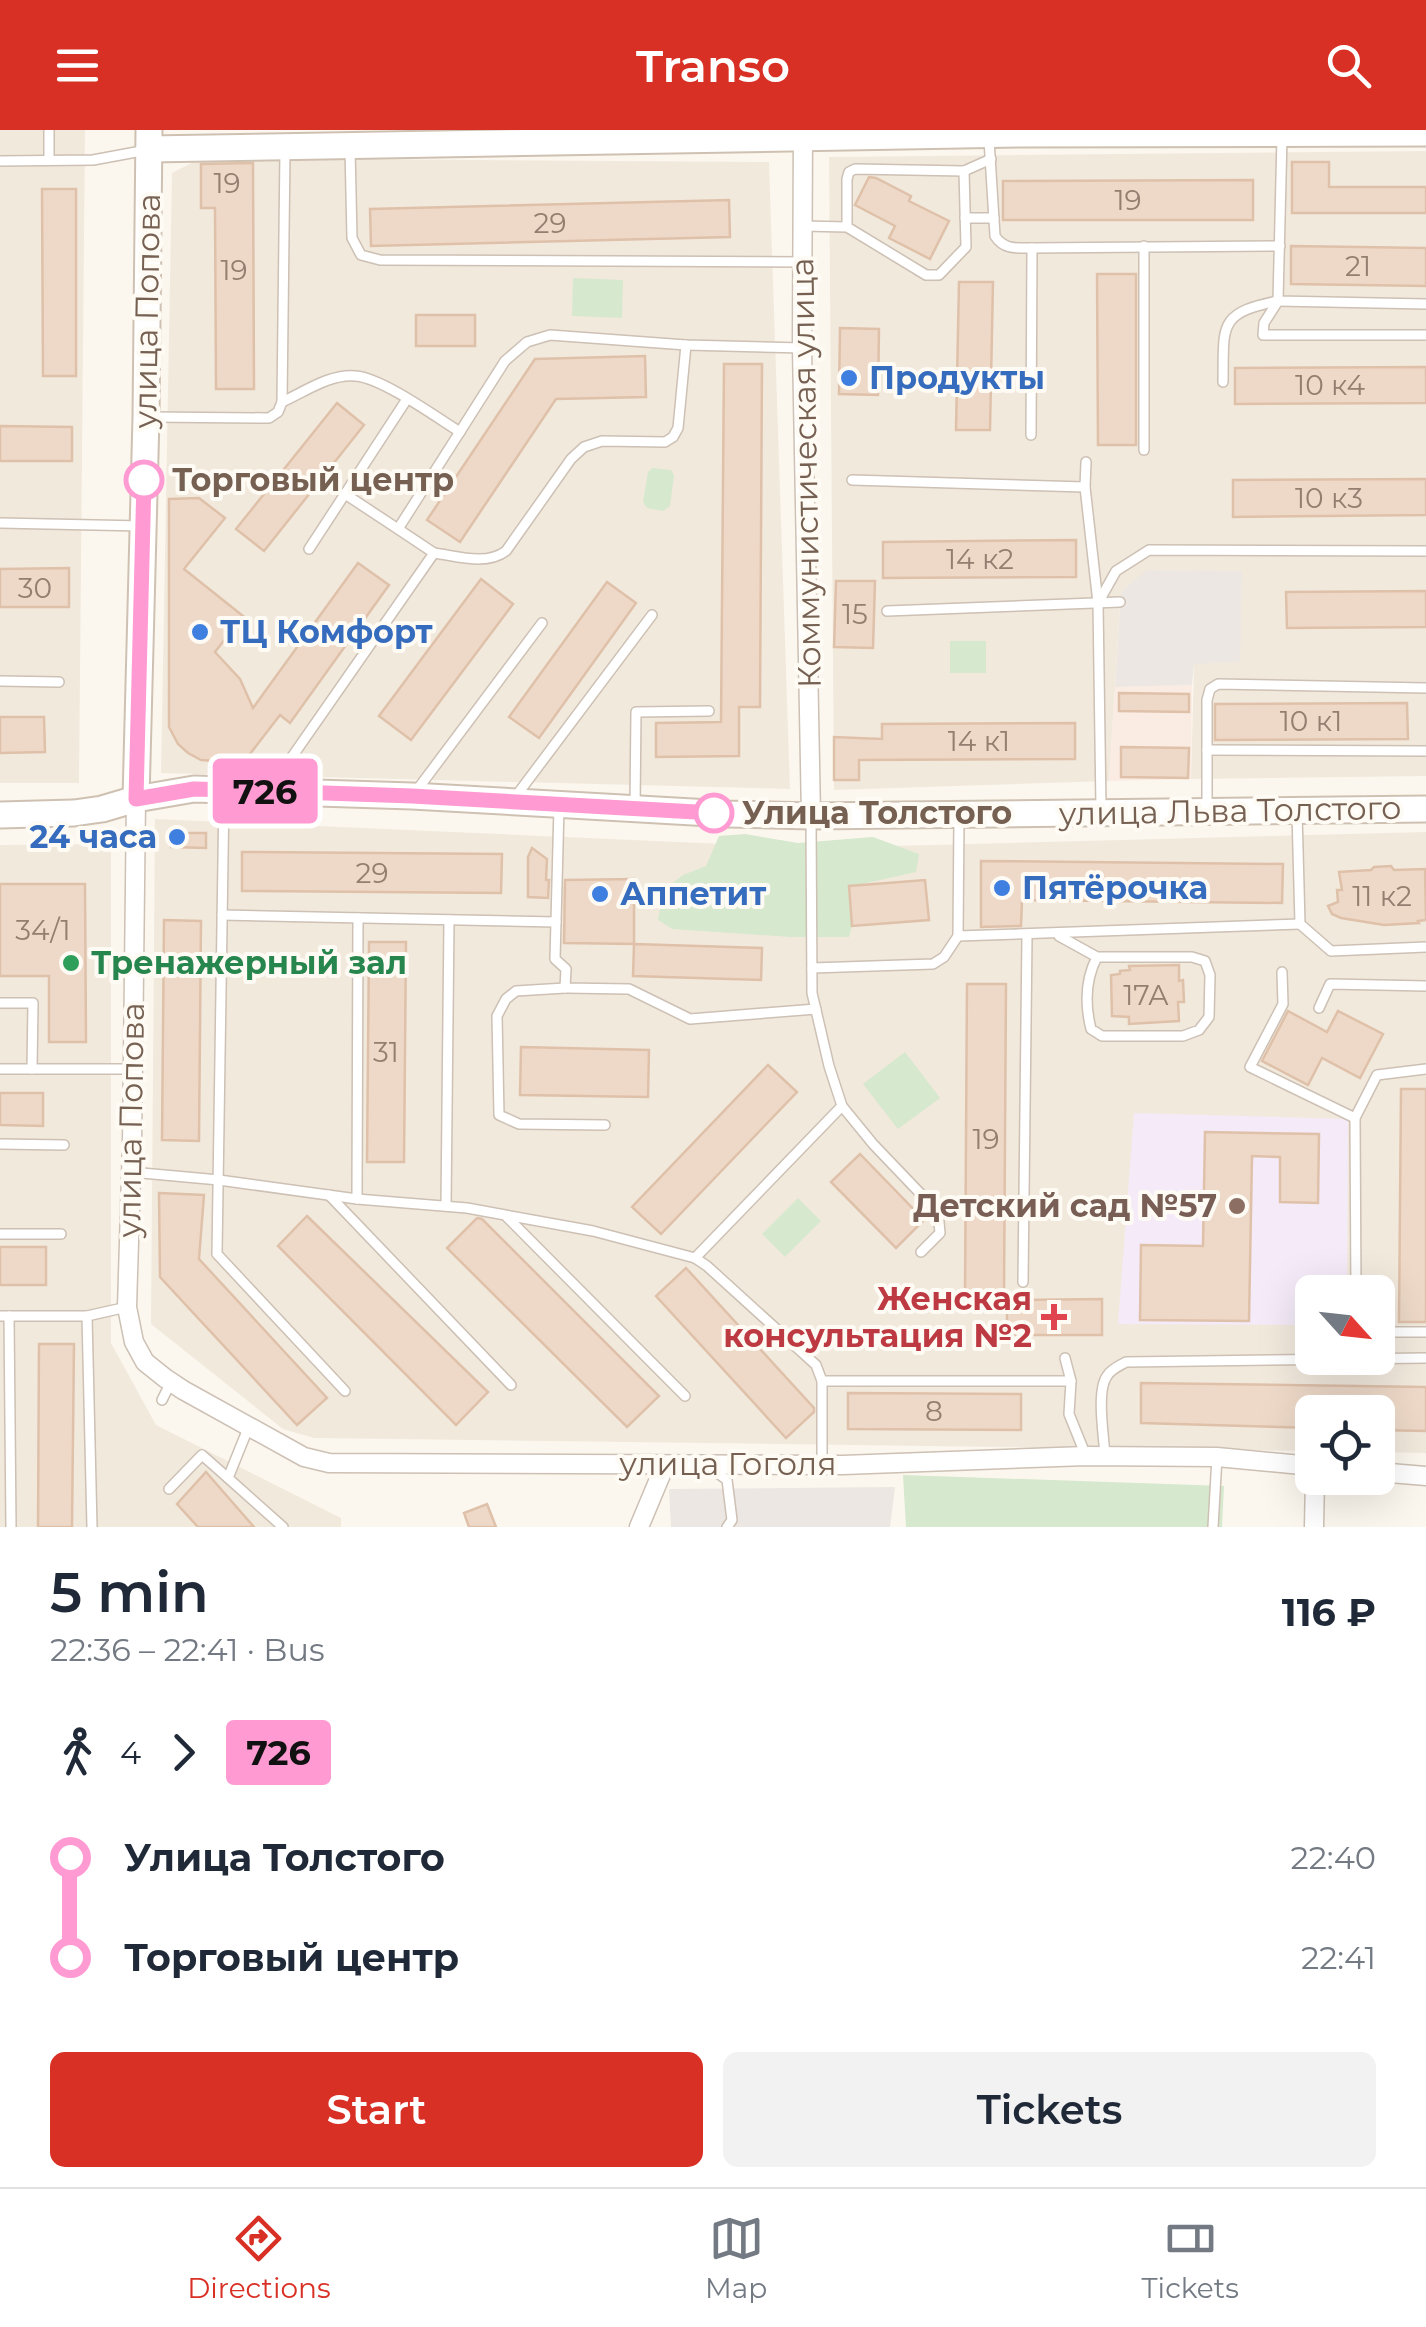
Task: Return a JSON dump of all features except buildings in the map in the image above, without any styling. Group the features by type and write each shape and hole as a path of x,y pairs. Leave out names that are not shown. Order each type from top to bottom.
{"street":[{"path":"149,140 285,147 492,137 926,133 990,141 1071,132 1426,133"},
{"name":"Коммунистическая улица","path":"803,134 802,348 812,816"},
{"name":"улица Попова","path":"149,140 127,1307 134,1342 166,1387"},
{"name":"улица Льва Толстого","path":"0,815 102,809 180,790 412,796 812,816 1426,809"},
{"name":"улица Гоголя","path":"166,1387 304,1456 329,1463 822,1465 1096,1456 1217,1457 1295,1464"},
{"path":"639,1527 665,1464"},
{"path":"1395,1473 1426,1476"},
{"path":"1314,1527 1315,1495"}],"lane":[{"path":"50,130 50,160"},
{"path":"1282,133 1278,301 1264,323 1262,335 1426,335"},
{"path":"0,160 93,160 149,140"},
{"path":"990,141 995,236 1000,244 1010,248 1280,246"},
{"path":"802,226 847,227 926,275 939,275 966,247 964,172 990,141"},
{"path":"350,146 352,238 361,255 380,260 802,262"},
{"path":"146,417 269,418 278,412 282,402 285,147"},
{"path":"847,227 847,179 855,169 964,172"},
{"path":"965,218 994,218"},
{"path":"1144,246 1144,450"},
{"path":"1031,435 1032,248"},
{"path":"1223,382 1228,322 1236,314 1258,305 1278,301 1426,304"},
{"path":"398,529 505,361 527,342 550,336 802,348"},
{"path":"345,494 434,553 497,558 506,552 571,459 584,447 602,441 665,442 674,436 686,345"},
{"path":"282,402 330,380 356,376 387,387 460,432"},
{"path":"309,549 407,399"},
{"path":"1086,462 1084,487 1098,603 1101,813"},
{"path":"852,480 1084,487"},
{"path":"0,523 143,526"},
{"path":"1098,603 1116,571 1150,550 1426,551"},
{"path":"268,791 434,553"},
{"path":"887,611 1120,602"},
{"path":"512,802 652,615"},
{"path":"412,796 542,623"},
{"path":"0,681 59,682"},
{"path":"1207,812 1207,700 1210,689 1218,684 1426,688"},
{"path":"634,808 636,712 709,711"},
{"path":"1207,750 1426,751"},
{"path":"224,790 217,1254 346,1391"},
{"path":"559,804 555,960 566,969 565,988"},
{"path":"1296,810 1300,924"},
{"path":"812,968 933,964 944,956 958,936 960,814"},
{"path":"812,816 812,993 842,1106 938,1212 940,1233 921,1252"},
{"path":"222,916 556,922"},
{"path":"357,1199 358,918"},
{"path":"446,1206 449,920"},
{"path":"958,936 1300,924 1330,950 1426,947"},
{"path":"1057,934 1097,958 1192,956 1204,961 1210,975 1209,1018 1199,1030 1183,1036 1102,1036 1091,1030 1086,999 1089,973 1097,958"},
{"path":"1023,1282 1027,936"},
{"path":"1282,972 1282,1004 1250,1066 1355,1118"},
{"path":"1319,1008 1330,984 1426,986"},
{"path":"605,1125 519,1124 499,1115 497,1016 506,998 516,991 628,989 690,1019 816,1009"},
{"path":"0,1003 33,1003 32,1069"},
{"path":"0,1069 133,1069"},
{"path":"1356,1275 1355,1118 1377,1074 1426,1070"},
{"path":"695,1258 842,1106"},
{"path":"0,1144 64,1145"},
{"path":"131,1172 446,1206 593,1230 695,1258 816,1365 822,1381 822,1465"},
{"path":"329,1195 512,1385"},
{"path":"505,1215 685,1396"},
{"path":"0,1234 61,1234"},
{"path":"11,1527 5,1316 87,1316 127,1307"},
{"path":"87,1316 92,1527"},
{"path":"1395,1332 1426,1332"},
{"path":"1066,1358 1069,1414 1096,1456"},
{"path":"1096,1456 1102,1388 1106,1376 1126,1362 1426,1358"},
{"path":"822,1381 1070,1381"},
{"path":"228,1478 249,1426"},
{"path":"169,1489 202,1455 283,1527"},
{"path":"1213,1527 1217,1457"},
{"path":"706,1464 727,1480 732,1520 728,1527"}],"shaded area":[{"path":"0,130 85,130 79,783 0,783"},
{"path":"1426,151 1426,776 1191,779 1194,664 1242,572 1148,570 1121,592 1109,781 834,790 829,157"},
{"path":"201,158 769,162 790,789 161,773 172,173"},
{"path":"1147,570 1242,571 1240,662 1194,664 1192,685 1115,687 1121,592"},
{"path":"1192,685 1191,779 1109,781 1115,687"},
{"path":"155,819 815,848 1426,832 1426,1453 1395,1452 1395,1395 1295,1395 1295,1451 314,1438 283,1429 151,1324"},
{"path":"111,844 111,1343 156,1425 341,1518 341,1527 0,1527 0,845"},
{"name":"Детский сад №57","path":"1134,1113 1348,1119 1347,1275 1295,1275 1295,1325 1118,1324"},
{"path":"895,1487 890,1527 671,1527 669,1489"}],"green space":[{"path":"573,278 623,280 622,318 572,316"},
{"path":"652,468 671,470 674,475 670,506 663,511 647,508 643,502"},
{"path":"950,641 986,641 986,673 950,673"},
{"path":"745,834 798,843 873,837 919,854 916,872 849,887 849,937 672,929 658,920 663,890 683,875 706,866 719,836"},
{"path":"905,1052 940,1098 898,1129 863,1084"},
{"path":"798,1198 821,1221 785,1257 762,1234"},
{"path":"903,1475 1224,1486 1222,1527 906,1527"}],"bus line":[{"name":"726","path":"144,480 136,799 194,789 412,796 714,813"}],"place":[{"name":"Продукты","path":"849,378"},
{"name":"Торговый центр","path":"144,480"},
{"name":"ТЦ Комфорт","path":"200,632"},
{"name":"Улица Толстого","path":"714,813"},
{"name":"24 часа","path":"177,837"},
{"name":"Пятёрочка","path":"1002,888"},
{"name":"Аппетит","path":"600,894"},
{"name":"Тренажерный зал","path":"71,963"},
{"name":"Детский сад №57","path":"1237,1206"},
{"name":"Женская консультация №2","path":"1054,1317"}]}
